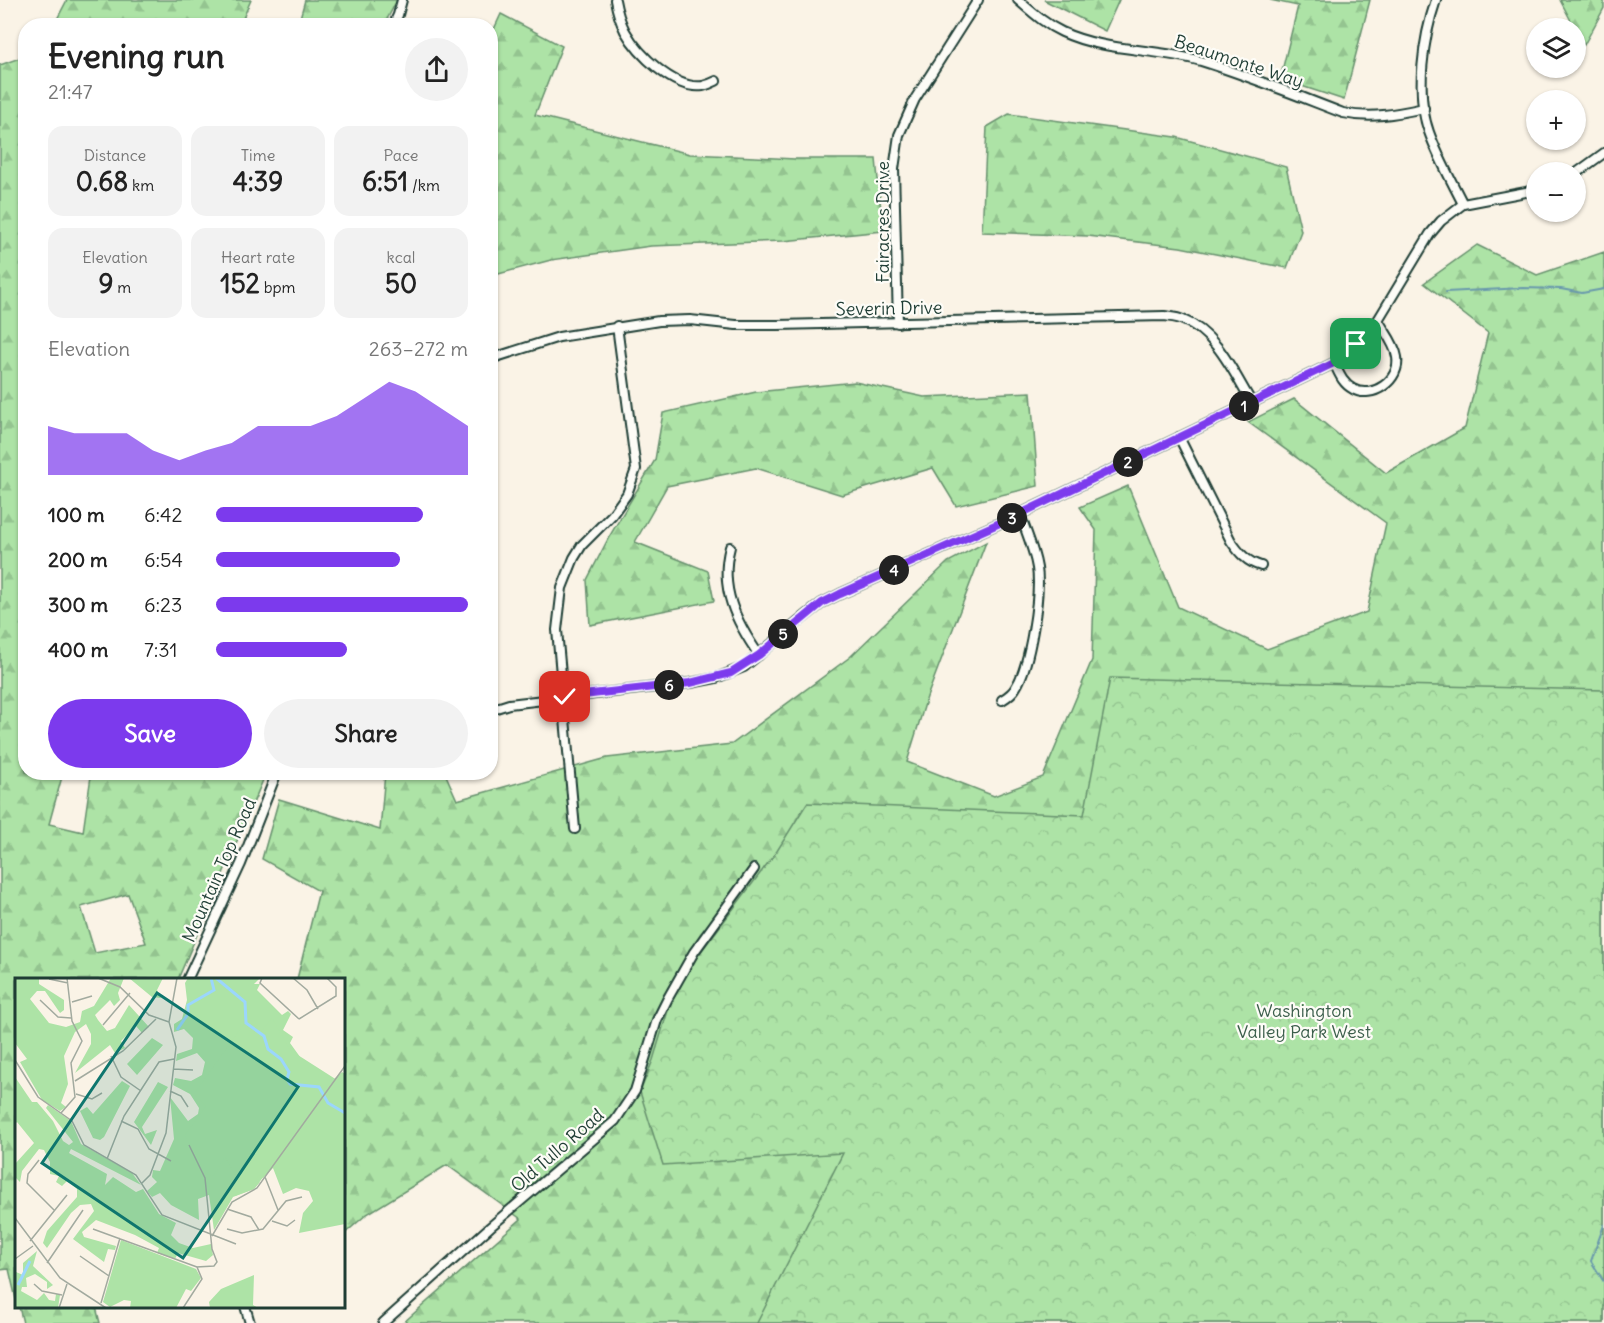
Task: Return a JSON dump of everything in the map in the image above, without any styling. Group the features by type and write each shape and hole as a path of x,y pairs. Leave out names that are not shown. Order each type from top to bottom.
{"street":[{"path":"397,18 402,0"},
{"path":"615,0 625,31 644,57 655,66 681,82 695,86 704,86 716,81"},
{"name":"Fairacres Drive","path":"898,323 894,169 899,135 915,99 978,0"},
{"name":"Beaumonte Way","path":"1018,0 1044,22 1077,38 1165,52 1201,61 1343,112 1380,117 1424,108"},
{"path":"1436,0 1423,48 1424,108 1429,131 1463,204"},
{"path":"1586,166 1604,153"},
{"path":"498,707 509,704 716,678 744,667 822,603 1020,514 1334,363 1378,320 1430,234 1441,220 1463,204 1526,192"},
{"name":"Severin Drive","path":"498,356 559,337 659,321 690,320 736,325 778,326 1164,316 1183,320 1203,332 1215,343 1252,403"},
{"path":"1334,363 1346,384 1361,392 1372,392 1390,380 1395,372 1397,356 1378,320"},
{"path":"575,829 565,697 557,630 562,588 574,558 582,544 612,515 627,494 636,469 617,326"},
{"path":"1179,437 1231,541 1252,564 1261,566"},
{"path":"1002,700 1016,687 1033,628 1037,604 1037,567 1032,545 1020,514"},
{"path":"730,547 726,573 732,605 740,627 759,655"},
{"name":"Mountain Top Road","path":"188,978 241,864 274,780"},
{"name":"Old Tullo Road","path":"383,1323 496,1222 615,1121 634,1091 657,1020 668,998 694,952 754,869"},
{"path":"246,1308 250,1323"}],"green space":[{"path":"67,0 251,0 243,18 58,18"},
{"path":"305,0 397,0 388,18 300,18"},
{"path":"1044,0 1119,0 1105,31"},
{"path":"1270,0 1370,0 1344,100 1280,79 1298,6"},
{"path":"1560,0 1604,0 1604,8 1586,41 1586,18 1570,18"},
{"path":"501,14 562,46 535,115 690,154 795,159 876,159 883,231 783,241 651,246 551,260 498,274 498,21"},
{"path":"18,59 18,780 61,780 49,824 83,832 90,780 263,780 178,978 15,978 15,1295 9,1269 0,1270 0,65","holes":["128,894 146,943 95,953 81,907"]},
{"path":"1009,114 1176,137 1286,167 1301,231 1287,268 1180,247 1088,236 982,232 987,127"},
{"path":"1477,245 1537,275 1604,252 1604,1323 403,1323 521,1219 447,1165 367,1214 345,1233 345,978 297,978 319,891 262,859 279,799 380,830 384,780 448,780 457,800 607,758 732,744 850,657 948,562 986,542 927,697 907,762 994,796 1043,777 1092,660 1096,530 1080,507 1128,486 1178,607 1267,649 1367,612 1386,523 1248,422 1294,399 1386,473 1465,428 1488,333 1424,283"},
{"path":"855,382 924,397 1031,392 1038,486 956,506 933,468 842,495 756,468 667,486 635,542 708,571 714,601 590,625 587,580 609,537 655,460 663,413 756,392"},
{"name":"Washington Valley Park West","path":"1110,678 1604,690 1604,1323 757,1323 843,1153 663,1165 640,1092 681,978 777,851 807,803 1084,815"},
{"path":"19,1308 96,1308 100,1323 23,1323"}],"waterway":[{"path":"1446,292 1523,288 1561,289 1582,293 1604,289"},
{"path":"1604,1225 1591,1261 1604,1282"}],"route":[{"path":"565,697 690,683 731,673 744,667 822,603 1020,514 1252,403 1334,363 1356,344"}]}
